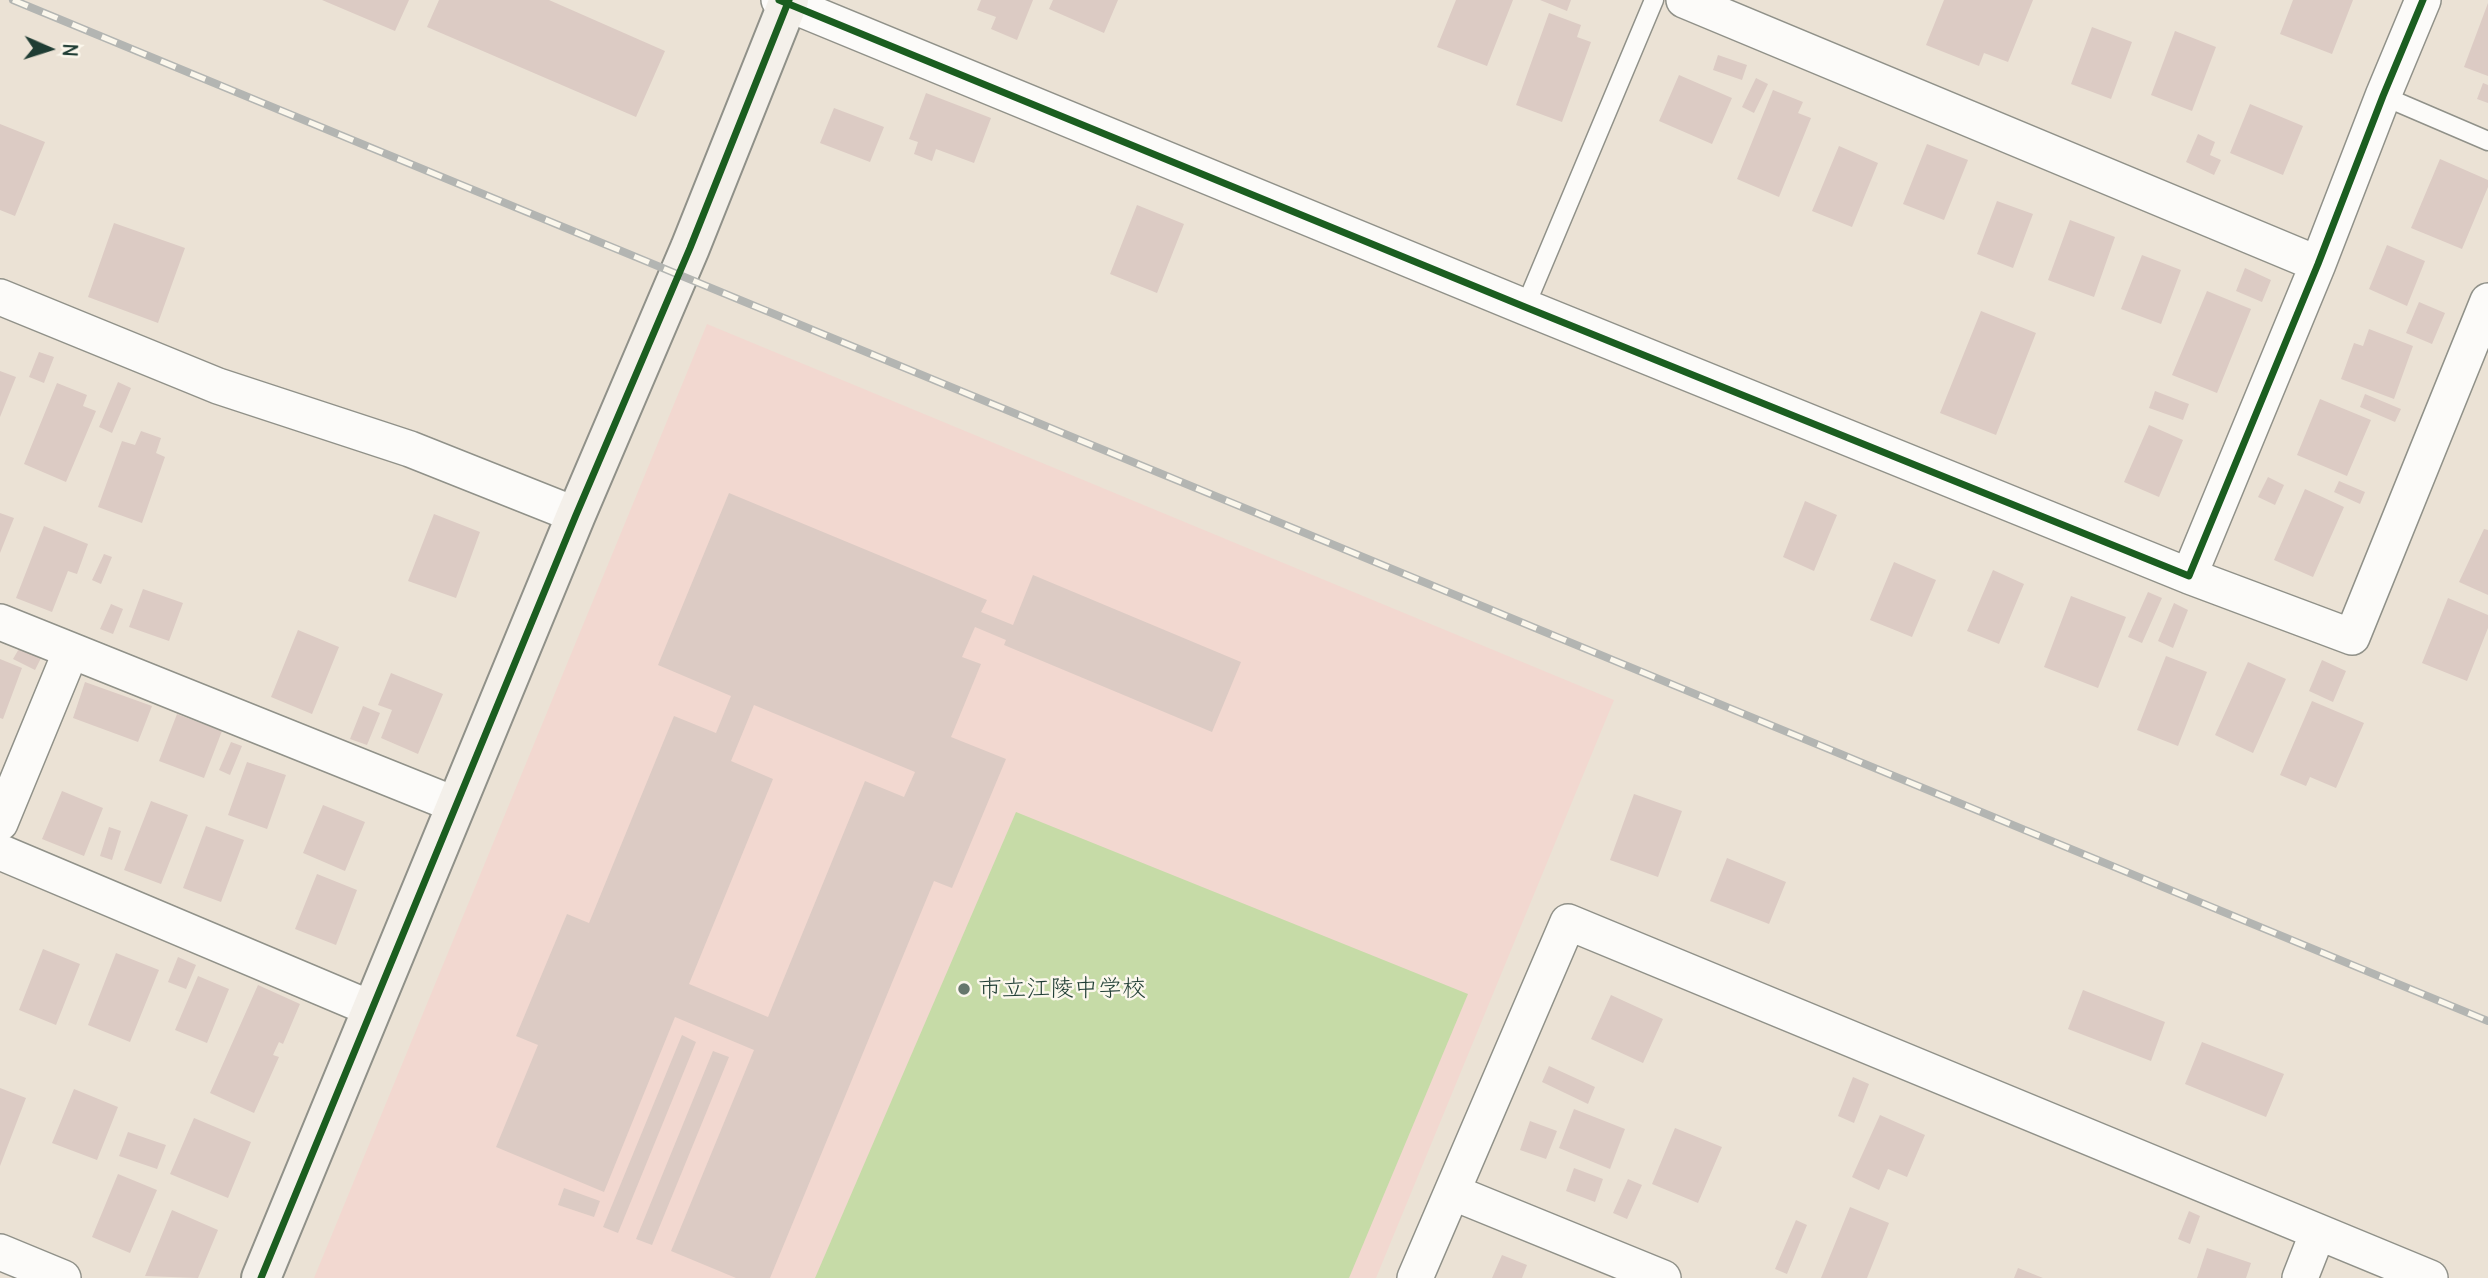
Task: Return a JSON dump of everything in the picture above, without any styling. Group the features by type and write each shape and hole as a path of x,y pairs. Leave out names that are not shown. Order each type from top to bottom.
{"street":[{"path":"1684,0 2318,264"},
{"path":"2189,576 2423,0"},
{"path":"261,1278 576,515 690,248 785,1 1525,307 2189,576 2352,637 2488,301"},
{"path":"0,297 218,386 410,449 576,515"},
{"path":"0,622 456,805"},
{"path":"0,823 71,651"},
{"path":"0,852 372,1009"},
{"path":"1415,1278 1568,922 2430,1278"},
{"path":"1452,1192 1662,1278"},
{"path":"2300,1278 2318,1232"},
{"path":"0,1252 63,1278"}],"lane":[{"path":"1525,307 1654,0"},
{"path":"2383,96 2488,141"}],"shaded area":[{"name":"市立江陵中学校","path":"707,324 1614,700 1376,1278 314,1278"}],"green space":[{"path":"1016,812 1468,994 1349,1278 815,1278"}],"building":[{"path":"322,0 409,0 395,31"},
{"path":"439,0 549,0 665,51 636,117 427,27"},
{"path":"981,0 1033,0 1017,40 991,29 996,17 977,10"},
{"path":"1053,0 1118,0 1104,33 1049,9"},
{"path":"1456,0 1513,0 1487,66 1437,47"},
{"path":"1540,0 1571,0 1567,11"},
{"path":"1944,0 2033,0 2008,62 1984,53 1979,66 1926,45"},
{"path":"2293,0 2353,0 2332,54 2280,34"},
{"path":"2488,3 2488,76 2464,67"},
{"path":"1549,13 1581,25 1577,37 1591,42 1562,122 1516,105"},
{"path":"2092,27 2132,42 2111,99 2071,84"},
{"path":"2175,31 2216,47 2192,111 2151,95"},
{"path":"1718,55 1747,65 1742,80 1713,70"},
{"path":"1679,75 1732,98 1712,144 1659,121"},
{"path":"1756,78 1768,84 1754,113 1742,107"},
{"path":"2483,83 2488,85 2488,103 2477,99"},
{"path":"1773,90 1803,102 1798,113 1811,118 1779,197 1737,179"},
{"path":"926,93 991,118 974,163 936,149 932,161 914,154 918,142 909,139"},
{"path":"2250,104 2303,126 2283,175 2230,153"},
{"path":"834,108 884,127 870,162 820,143"},
{"path":"0,124 45,142 15,216 0,210"},
{"path":"2198,134 2215,142 2210,155 2221,160 2214,175 2186,162"},
{"path":"1927,144 1968,160 1944,220 1903,204"},
{"path":"1839,146 1878,163 1852,227 1812,211"},
{"path":"2440,159 2488,180 2488,187 2462,249 2411,228"},
{"path":"1997,201 2033,214 2013,268 1977,254"},
{"path":"1137,205 1184,224 1157,293 1110,274"},
{"path":"2070,220 2115,237 2094,297 2048,280"},
{"path":"114,223 185,248 158,323 88,297"},
{"path":"2387,245 2425,261 2407,306 2369,289"},
{"path":"2142,255 2181,270 2161,324 2121,309"},
{"path":"2245,268 2271,280 2262,302 2236,291"},
{"path":"2207,291 2251,309 2217,393 2172,375"},
{"path":"2419,302 2445,313 2432,344 2406,333"},
{"path":"1981,311 2036,333 1996,435 1940,413"},
{"path":"2369,329 2413,346 2394,399 2341,379 2354,343 2363,346"},
{"path":"39,352 54,357 44,383 29,377"},
{"path":"0,371 16,377 0,417"},
{"path":"118,382 131,388 112,433 99,427"},
{"path":"57,383 87,395 83,406 96,411 66,482 24,464"},
{"path":"2155,391 2189,404 2183,420 2149,408"},
{"path":"2365,394 2401,409 2395,422 2360,407"},
{"path":"2320,399 2371,420 2347,476 2297,455"},
{"path":"2149,425 2183,440 2159,497 2124,482"},
{"path":"141,431 161,438 156,453 165,457 142,523 98,507 122,441 135,445"},
{"path":"2268,477 2284,485 2275,505 2258,497"},
{"path":"2339,481 2365,492 2360,504 2334,492"},
{"path":"2305,489 2344,507 2313,577 2274,560"},
{"path":"729,493 987,600 981,612 1013,625 1033,575 1241,662 1212,732 1004,645 1006,640 975,627 962,657 981,664 951,737 1006,759 952,888 934,881 770,1278 736,1278 671,1251 754,1050 675,1017 604,1192 496,1147 538,1045 516,1036 567,914 589,923 674,716 716,733 731,696 658,665","holes":["754,705 915,772 904,797 865,781 768,1017 689,984 773,779 731,761"]},
{"path":"1805,501 1837,515 1814,571 1783,557"},
{"path":"0,513 14,518 0,553"},
{"path":"434,514 480,532 456,598 408,581"},
{"path":"44,526 88,544 77,574 68,571 52,612 16,598"},
{"path":"2484,529 2488,530 2488,595 2459,582"},
{"path":"104,554 112,557 101,584 92,580"},
{"path":"1894,562 1936,580 1912,637 1870,620"},
{"path":"1993,570 2024,584 1999,644 1967,631"},
{"path":"143,589 183,603 169,641 129,627"},
{"path":"2148,592 2162,598 2142,643 2128,637"},
{"path":"2071,596 2126,617 2098,688 2044,667"},
{"path":"2448,598 2488,615 2488,628 2467,681 2422,663"},
{"path":"2174,603 2188,610 2173,648 2158,641"},
{"path":"111,604 123,609 113,634 100,629"},
{"path":"298,630 339,647 312,714 271,697"},
{"path":"20,647 41,658 35,670 13,659"},
{"path":"2166,656 2207,672 2178,746 2137,730"},
{"path":"0,659 22,668 3,719 0,718"},
{"path":"2322,660 2346,671 2333,702 2309,691"},
{"path":"2248,662 2286,679 2253,753 2215,735"},
{"path":"391,673 443,694 418,754 381,738 392,710 378,705"},
{"path":"85,682 152,706 138,742 73,718"},
{"path":"2312,701 2364,723 2336,788 2310,777 2306,786 2280,775"},
{"path":"363,706 380,713 367,745 350,739"},
{"path":"177,714 222,731 204,778 159,761"},
{"path":"231,742 242,746 230,775 219,770"},
{"path":"247,762 286,775 267,829 228,815"},
{"path":"62,791 103,808 84,856 42,839"},
{"path":"1634,794 1682,811 1658,877 1610,860"},
{"path":"151,801 188,815 161,884 124,870"},
{"path":"323,805 365,822 345,871 303,853"},
{"path":"206,826 244,840 221,902 183,888"},
{"path":"109,827 121,831 112,860 100,856"},
{"path":"1727,858 1786,882 1769,924 1710,901"},
{"path":"317,874 357,890 336,945 295,929"},
{"path":"43,949 80,964 56,1025 19,1010"},
{"path":"116,953 159,970 130,1042 88,1025"},
{"path":"178,957 196,965 186,989 168,982"},
{"path":"198,976 229,989 207,1043 175,1030"},
{"path":"258,985 300,1004 283,1044 279,1042 273,1055 279,1057 254,1113 210,1093"},
{"path":"2083,990 2165,1022 2151,1061 2068,1029"},
{"path":"1611,995 1663,1019 1643,1063 1591,1039"},
{"path":"682,1035 696,1042 618,1233 603,1227"},
{"path":"2202,1042 2284,1074 2266,1117 2185,1084"},
{"path":"713,1051 729,1057 652,1245 636,1239"},
{"path":"1549,1066 1595,1087 1588,1104 1542,1082"},
{"path":"1853,1077 1869,1084 1854,1123 1838,1116"},
{"path":"0,1088 26,1098 0,1166"},
{"path":"74,1089 118,1107 97,1160 52,1143"},
{"path":"1574,1109 1625,1129 1610,1169 1559,1148"},
{"path":"1880,1115 1925,1135 1907,1177 1888,1169 1879,1190 1852,1177"},
{"path":"194,1118 251,1142 228,1198 170,1174"},
{"path":"1530,1121 1557,1131 1546,1159 1520,1150"},
{"path":"1675,1128 1722,1147 1698,1203 1652,1184"},
{"path":"128,1132 166,1145 157,1169 119,1156"},
{"path":"1574,1168 1603,1179 1595,1202 1566,1191"},
{"path":"118,1174 157,1190 130,1253 92,1237"},
{"path":"1628,1179 1642,1185 1627,1219 1613,1213"},
{"path":"564,1188 600,1201 594,1217 558,1205"},
{"path":"1850,1207 1889,1223 1867,1278 1821,1278"},
{"path":"172,1210 218,1230 198,1278 145,1276"},
{"path":"2189,1211 2200,1216 2190,1244 2178,1239"},
{"path":"1796,1220 1807,1225 1787,1274 1775,1269"},
{"path":"2207,1248 2251,1263 2246,1278 2197,1278"},
{"path":"1502,1255 1527,1265 1522,1278 1492,1278"},
{"path":"2018,1268 2043,1278 2014,1278"}],"railway":[{"path":"13,0 2488,1021"}],"cycle path":[{"path":"779,0 2189,576 2423,0"},
{"path":"261,1278 576,515 690,248 789,0"}],"place":[{"name":"市立江陵中学校","path":"964,989"}]}
